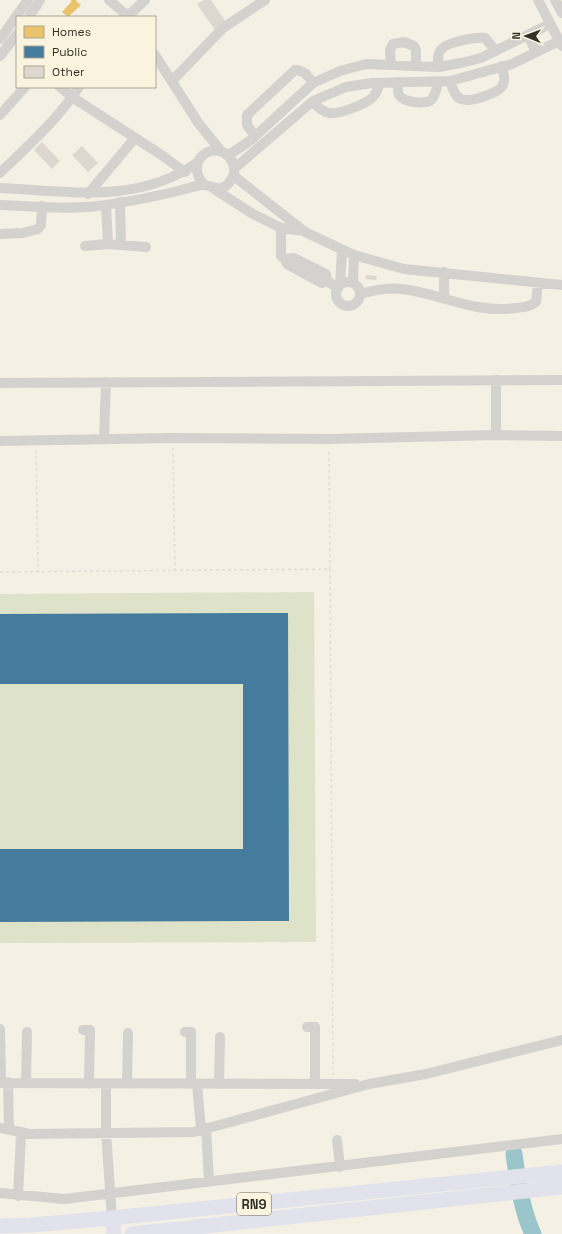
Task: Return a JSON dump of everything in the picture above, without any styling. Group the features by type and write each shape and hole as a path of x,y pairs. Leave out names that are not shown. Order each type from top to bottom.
{"highway":[{"name":"RN9","path":"0,1226 32,1225 112,1218 562,1172"},
{"name":"RN9","path":"132,1234 562,1187"},
{"path":"112,1218 114,1234"}],"street":[{"path":"0,56 16,39 2,32 28,0"},
{"path":"30,16 40,0"},
{"path":"109,0 127,16"},
{"path":"129,16 145,0"},
{"path":"172,80 223,28 264,0"},
{"path":"214,189 226,186 234,172 313,102 346,87 380,83 450,81 512,64 536,52 561,43 538,0"},
{"path":"555,0 562,13"},
{"path":"0,188 88,194 132,189 162,181 185,172 210,151 225,153 255,136 313,84 340,71 366,64 439,67 481,58 550,24"},
{"path":"528,35 536,52"},
{"path":"439,67 438,58 440,50 445,46 454,43 485,38 496,51"},
{"path":"391,65 390,50 393,44 397,42 404,42 414,46 416,50 416,66"},
{"path":"156,56 199,124 225,153 234,172 306,232 354,255 404,269 562,285"},
{"path":"450,81 457,97 461,100 472,100 491,94 503,86 505,80 502,66"},
{"path":"255,136 247,125 246,115 295,70 300,70 305,73 313,84"},
{"path":"340,71 346,87"},
{"path":"398,82 399,95 402,98 425,102 430,101 433,98 438,82"},
{"path":"313,102 323,111 330,113 339,112 372,98 377,93 380,83"},
{"path":"0,115 24,88"},
{"path":"61,88 72,97 185,172"},
{"path":"0,173 24,150 79,88"},
{"path":"88,194 135,138"},
{"path":"198,162 197,174 204,184 253,214 281,228 306,232"},
{"path":"0,205 38,206 113,203 204,184"},
{"path":"0,234 23,233 38,229 40,225 38,206 34,190"},
{"path":"108,244 113,191"},
{"path":"113,203 122,245"},
{"path":"281,228 281,256 286,259 294,258 326,274 327,281 339,287"},
{"path":"85,246 108,244 146,247"},
{"path":"339,287 346,282 353,283 358,288 360,294 356,303 347,306 340,303 337,298 342,250"},
{"path":"353,283 354,255"},
{"path":"444,272 444,298"},
{"path":"360,294 379,289 401,289 444,298 470,307 488,310 532,305 536,302 538,283"},
{"path":"496,380 496,435"},
{"path":"0,383 562,380"},
{"path":"104,439 106,382"},
{"path":"0,441 173,438 329,439 496,435 562,436"},
{"path":"306,1027 315,1027 315,1084"},
{"path":"0,1029 5,1129 22,1133 182,1133 368,1084 426,1074 562,1040"},
{"path":"83,1030 90,1030 89,1084"},
{"path":"26,1082 27,1032"},
{"path":"185,1032 191,1032 194,1084 204,1128 210,1181"},
{"path":"127,1083 128,1033"},
{"path":"218,1084 220,1037"},
{"path":"3,1083 368,1084"},
{"path":"106,1084 106,1132 112,1218"},
{"path":"18,1196 22,1133"},
{"path":"0,1193 18,1196 64,1199 312,1168 340,1167 369,1162 562,1139"},
{"path":"337,1140 340,1167"}],"path":[{"path":"173,438 175,570"},
{"path":"329,439 333,1084"},
{"path":"36,440 38,572"},
{"path":"0,572 330,568"}],"green space":[{"path":"314,592 316,942 0,943 0,594"}],"building: Homes":[{"path":"70,0 77,0 76,1 81,5 69,16 67,16 62,12 72,1"}],"building: Public":[{"path":"288,613 289,921 0,922 0,849 243,849 243,684 0,684 0,614"}],"building: Other":[{"path":"204,0 211,0 226,22 215,30 197,4"},
{"path":"42,142 60,161 52,169 34,150"},
{"path":"82,146 98,163 88,172 72,155"},
{"path":"366,275 377,276 376,280 365,279"}],"waterway":[{"path":"514,1154 523,1204 533,1234"}]}
